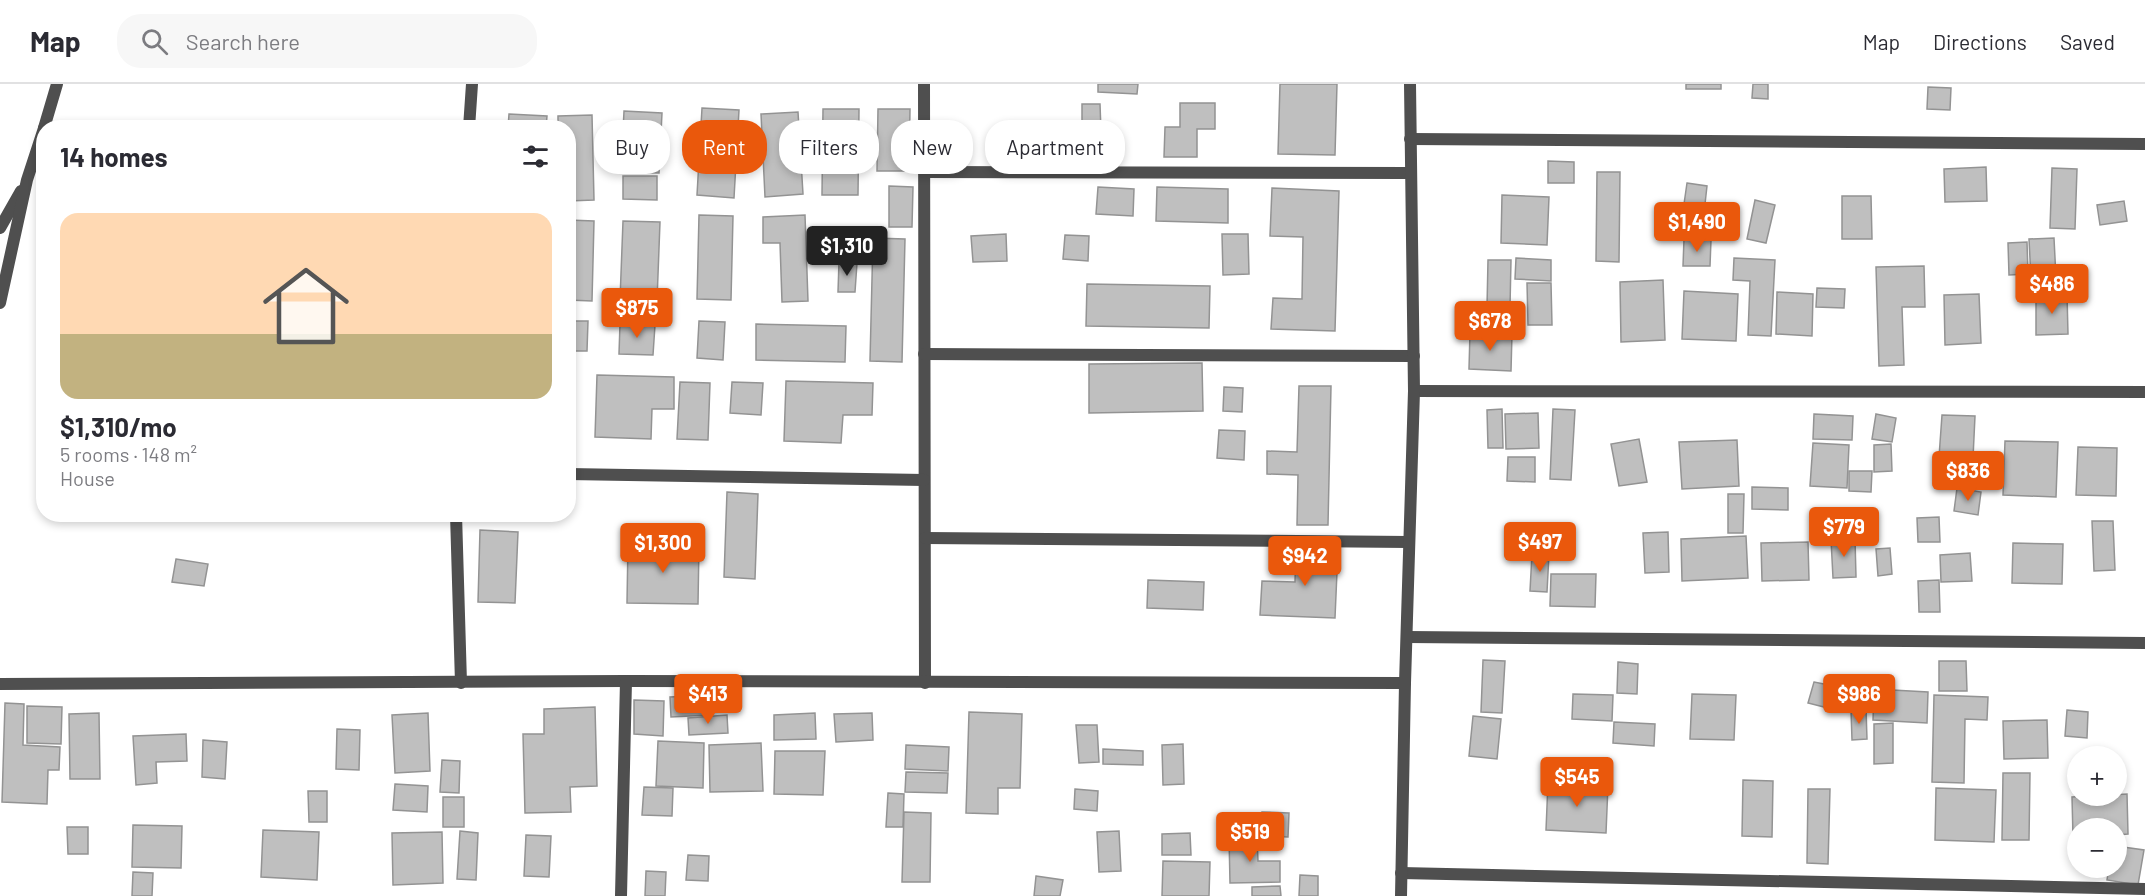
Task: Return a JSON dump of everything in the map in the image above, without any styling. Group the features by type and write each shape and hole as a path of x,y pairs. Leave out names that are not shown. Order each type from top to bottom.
{"street":[{"path":"46,120 57,84"},
{"path":"470,120 472,84"},
{"path":"924,84 924,120"},
{"path":"1401,896 1414,391 1410,84"},
{"path":"1410,139 2145,144"},
{"path":"0,303 27,180 36,152"},
{"path":"973,172 1410,173"},
{"path":"924,174 925,683"},
{"path":"0,228 27,180"},
{"path":"924,354 1414,356"},
{"path":"1414,391 2145,392"},
{"path":"576,474 924,480"},
{"path":"456,522 461,683"},
{"path":"925,538 1409,542"},
{"path":"1407,637 2145,643"},
{"path":"621,896 626,681"},
{"path":"0,684 626,681 1405,683"},
{"path":"1401,873 2145,889"}],"building":[{"path":"1098,84 1138,84 1137,94 1098,92"},
{"path":"1280,84 1337,84 1335,155 1278,154"},
{"path":"1686,84 1721,84 1721,89 1686,89"},
{"path":"1753,84 1768,84 1768,99 1752,98"},
{"path":"1928,87 1951,88 1950,110 1927,109"},
{"path":"1180,103 1215,103 1215,129 1197,129 1197,157 1164,157 1165,127 1180,127"},
{"path":"1082,104 1100,104 1101,120 1082,120"},
{"path":"702,108 739,110 738,120 701,120"},
{"path":"823,109 859,109 859,120 823,120"},
{"path":"878,109 910,109 910,120 891,120 891,171 879,171"},
{"path":"624,111 662,113 662,120 624,120"},
{"path":"798,112 798,120 779,120 779,174 802,174 803,194 765,197 767,120 761,120 761,114"},
{"path":"509,114 547,116 547,120 509,120"},
{"path":"592,115 594,200 576,201 576,120 558,120 558,116"},
{"path":"1548,161 1574,162 1574,183 1548,183"},
{"path":"1986,167 1987,201 1945,202 1944,169"},
{"path":"2052,168 2077,169 2075,229 2050,228"},
{"path":"1597,172 1620,172 1619,262 1596,261"},
{"path":"698,174 735,174 734,198 697,195"},
{"path":"822,174 858,174 858,195 822,195"},
{"path":"623,176 657,176 657,200 623,199"},
{"path":"1687,183 1707,186 1704,213 1683,211"},
{"path":"889,186 913,187 912,227 889,227"},
{"path":"1098,187 1134,189 1133,216 1096,214"},
{"path":"1157,187 1228,189 1228,223 1156,221"},
{"path":"1272,188 1339,191 1335,331 1271,329 1273,298 1302,299 1303,237 1270,236"},
{"path":"1502,195 1549,197 1547,245 1501,243"},
{"path":"1842,196 1871,196 1872,239 1842,239"},
{"path":"1755,200 1775,205 1766,243 1747,239"},
{"path":"2124,201 2127,221 2100,225 2097,205"},
{"path":"699,215 733,216 731,300 697,299"},
{"path":"805,215 808,301 782,302 780,243 763,243 763,217"},
{"path":"576,220 594,221 592,301 576,300"},
{"path":"623,221 660,222 657,301 620,300"},
{"path":"1006,234 1007,261 973,262 971,236"},
{"path":"1222,234 1248,234 1249,274 1223,275"},
{"path":"1065,235 1089,236 1088,261 1063,259"},
{"path":"873,238 905,239 902,362 870,361"},
{"path":"2054,238 2056,278 2031,279 2029,239"},
{"path":"1684,239 1711,240 1710,266 1683,266"},
{"path":"2027,242 2028,274 2009,275 2008,243"},
{"path":"1516,258 1551,260 1551,281 1515,279"},
{"path":"1734,258 1775,260 1771,336 1748,335 1750,281 1733,280"},
{"path":"1488,260 1511,260 1510,307 1487,307"},
{"path":"839,262 857,263 855,292 838,292"},
{"path":"1924,266 1925,307 1902,307 1904,365 1879,366 1876,267"},
{"path":"1663,280 1665,340 1621,342 1620,282"},
{"path":"1527,283 1551,283 1552,325 1528,325"},
{"path":"1087,284 1210,286 1209,328 1086,326"},
{"path":"1817,288 1845,289 1844,308 1816,307"},
{"path":"1684,291 1738,294 1736,341 1682,339"},
{"path":"1777,292 1813,294 1812,336 1776,334"},
{"path":"1979,294 1981,343 1945,345 1944,295"},
{"path":"2067,294 2068,334 2036,335 2036,295"},
{"path":"576,321 588,321 587,351 576,351"},
{"path":"699,321 725,322 723,360 697,358"},
{"path":"620,324 655,325 653,355 619,354"},
{"path":"756,324 846,326 845,362 756,360"},
{"path":"1470,332 1512,334 1511,371 1469,369"},
{"path":"1202,363 1203,411 1089,413 1089,364"},
{"path":"597,375 674,377 674,409 652,409 651,439 595,437"},
{"path":"786,381 873,383 872,415 843,415 841,443 784,441"},
{"path":"680,382 710,383 708,440 677,439"},
{"path":"732,382 763,383 761,415 730,413"},
{"path":"1299,386 1331,386 1328,525 1297,525 1298,475 1267,474 1267,451 1297,452"},
{"path":"1224,387 1243,388 1242,412 1223,411"},
{"path":"1502,409 1503,448 1488,448 1487,410"},
{"path":"1553,409 1575,410 1571,480 1550,479"},
{"path":"1538,413 1539,448 1506,449 1505,414"},
{"path":"1814,414 1853,416 1852,440 1813,439"},
{"path":"1876,414 1896,418 1892,442 1872,439"},
{"path":"1942,415 1975,416 1973,458 1939,457"},
{"path":"1219,430 1245,431 1244,460 1217,458"},
{"path":"1639,439 1647,482 1619,486 1611,444"},
{"path":"1737,440 1739,486 1682,489 1679,442"},
{"path":"2005,441 2058,442 2056,497 2003,495"},
{"path":"1813,443 1849,445 1847,488 1810,486"},
{"path":"1891,444 1892,471 1874,472 1874,445"},
{"path":"2078,447 2117,448 2116,496 2076,495"},
{"path":"1508,457 1535,457 1535,482 1507,481"},
{"path":"1849,471 1872,471 1871,492 1849,491"},
{"path":"1752,487 1788,488 1788,510 1752,509"},
{"path":"1957,488 1981,492 1978,515 1954,511"},
{"path":"727,492 758,494 755,579 724,577"},
{"path":"1728,494 1744,494 1743,533 1728,533"},
{"path":"1939,517 1940,542 1918,542 1917,518"},
{"path":"2092,521 2113,521 2115,570 2094,571"},
{"path":"480,530 518,532 515,603 478,602"},
{"path":"1668,532 1669,572 1645,573 1643,533"},
{"path":"1746,536 1748,578 1682,581 1681,539"},
{"path":"1831,539 1855,539 1856,577 1833,578"},
{"path":"1808,542 1809,580 1762,581 1761,543"},
{"path":"628,543 699,544 698,604 627,603"},
{"path":"2013,543 2063,544 2062,584 2012,583"},
{"path":"1296,547 1338,549 1335,618 1260,615 1262,581 1295,582"},
{"path":"1890,548 1892,574 1878,576 1876,549"},
{"path":"1970,553 1972,581 1941,582 1940,555"},
{"path":"1532,554 1549,554 1547,592 1530,591"},
{"path":"176,559 208,564 204,586 172,582"},
{"path":"1551,574 1596,574 1595,607 1550,606"},
{"path":"1148,580 1204,582 1203,610 1147,608"},
{"path":"1939,580 1940,612 1919,612 1918,581"},
{"path":"1483,660 1505,661 1502,713 1481,712"},
{"path":"1939,661 1966,661 1967,691 1939,691"},
{"path":"1618,662 1638,664 1637,694 1617,693"},
{"path":"1814,682 1834,686 1828,708 1808,703"},
{"path":"1874,689 1928,692 1927,723 1873,720"},
{"path":"1573,694 1613,695 1612,721 1572,719"},
{"path":"1692,694 1736,695 1734,740 1690,739"},
{"path":"709,695 710,715 671,717 670,697"},
{"path":"1934,695 1988,697 1987,720 1965,719 1964,783 1932,782"},
{"path":"634,700 664,701 663,736 634,734"},
{"path":"5,703 24,704 23,745 60,747 59,770 48,770 47,804 2,802"},
{"path":"27,706 62,707 61,744 27,743"},
{"path":"595,707 597,786 570,787 571,812 525,813 523,734 544,734 544,709"},
{"path":"1866,709 1867,739 1852,740 1851,710"},
{"path":"2067,710 2088,712 2087,738 2065,736"},
{"path":"969,712 1022,714 1020,788 998,788 998,814 966,813"},
{"path":"99,713 100,779 70,779 69,714"},
{"path":"428,713 430,771 395,773 392,715"},
{"path":"815,713 816,739 774,740 774,715"},
{"path":"872,713 873,740 836,742 834,714"},
{"path":"727,715 728,733 689,735 688,718"},
{"path":"1473,716 1501,719 1497,759 1469,756"},
{"path":"2047,720 2048,758 2004,759 2003,721"},
{"path":"1614,722 1655,724 1654,746 1613,743"},
{"path":"1893,723 1893,763 1874,764 1874,724"},
{"path":"1076,725 1097,725 1099,762 1079,763"},
{"path":"337,729 360,730 359,770 336,769"},
{"path":"186,734 187,761 156,762 157,783 136,785 133,736"},
{"path":"203,740 227,742 225,779 202,777"},
{"path":"658,741 704,743 703,788 656,786"},
{"path":"761,743 763,791 710,792 709,745"},
{"path":"1183,744 1184,784 1163,785 1162,745"},
{"path":"906,745 949,747 948,771 905,769"},
{"path":"1103,749 1143,751 1143,765 1103,764"},
{"path":"775,751 825,751 823,795 774,794"},
{"path":"442,760 460,761 459,793 440,792"},
{"path":"906,772 948,773 947,793 905,792"},
{"path":"2003,773 2030,773 2029,840 2002,840"},
{"path":"1743,780 1773,781 1772,837 1742,836"},
{"path":"1548,782 1608,785 1606,833 1546,830"},
{"path":"395,784 428,786 427,812 393,810"},
{"path":"644,787 673,788 672,816 642,815"},
{"path":"1936,788 1996,790 1994,842 1935,840"},
{"path":"1075,789 1098,791 1097,811 1074,809"},
{"path":"1808,789 1830,789 1828,864 1807,863"},
{"path":"308,791 327,791 327,822 309,822"},
{"path":"888,793 904,794 903,827 886,827"},
{"path":"2127,794 2128,834 2127,818 2073,818 2072,806 2127,806"},
{"path":"443,797 464,797 464,827 443,827"},
{"path":"904,812 931,813 930,882 902,882"},
{"path":"1262,812 1289,813 1288,837 1261,836"},
{"path":"133,825 182,826 181,868 132,867"},
{"path":"67,827 88,827 88,854 68,854"},
{"path":"263,830 319,832 317,880 261,877"},
{"path":"460,831 478,833 476,880 457,879"},
{"path":"1119,831 1121,871 1099,872 1097,832"},
{"path":"442,832 443,883 393,885 392,833"},
{"path":"1190,833 1191,855 1162,855 1162,834"},
{"path":"526,835 551,836 549,877 524,876"},
{"path":"1229,837 1257,837 1258,861 1280,861 1280,882 1230,883"},
{"path":"2127,848 2144,850 2138,885 2107,880 2107,878 2127,878"},
{"path":"688,855 709,856 708,881 686,880"},
{"path":"1163,861 1210,862 1209,896 1162,896"},
{"path":"646,871 666,872 665,896 645,896"},
{"path":"133,872 153,873 152,896 132,896"},
{"path":"1300,875 1318,876 1318,896 1299,896"},
{"path":"1036,876 1063,880 1060,896 1034,896"},
{"path":"1280,886 1281,896 1252,896 1252,887"}]}
